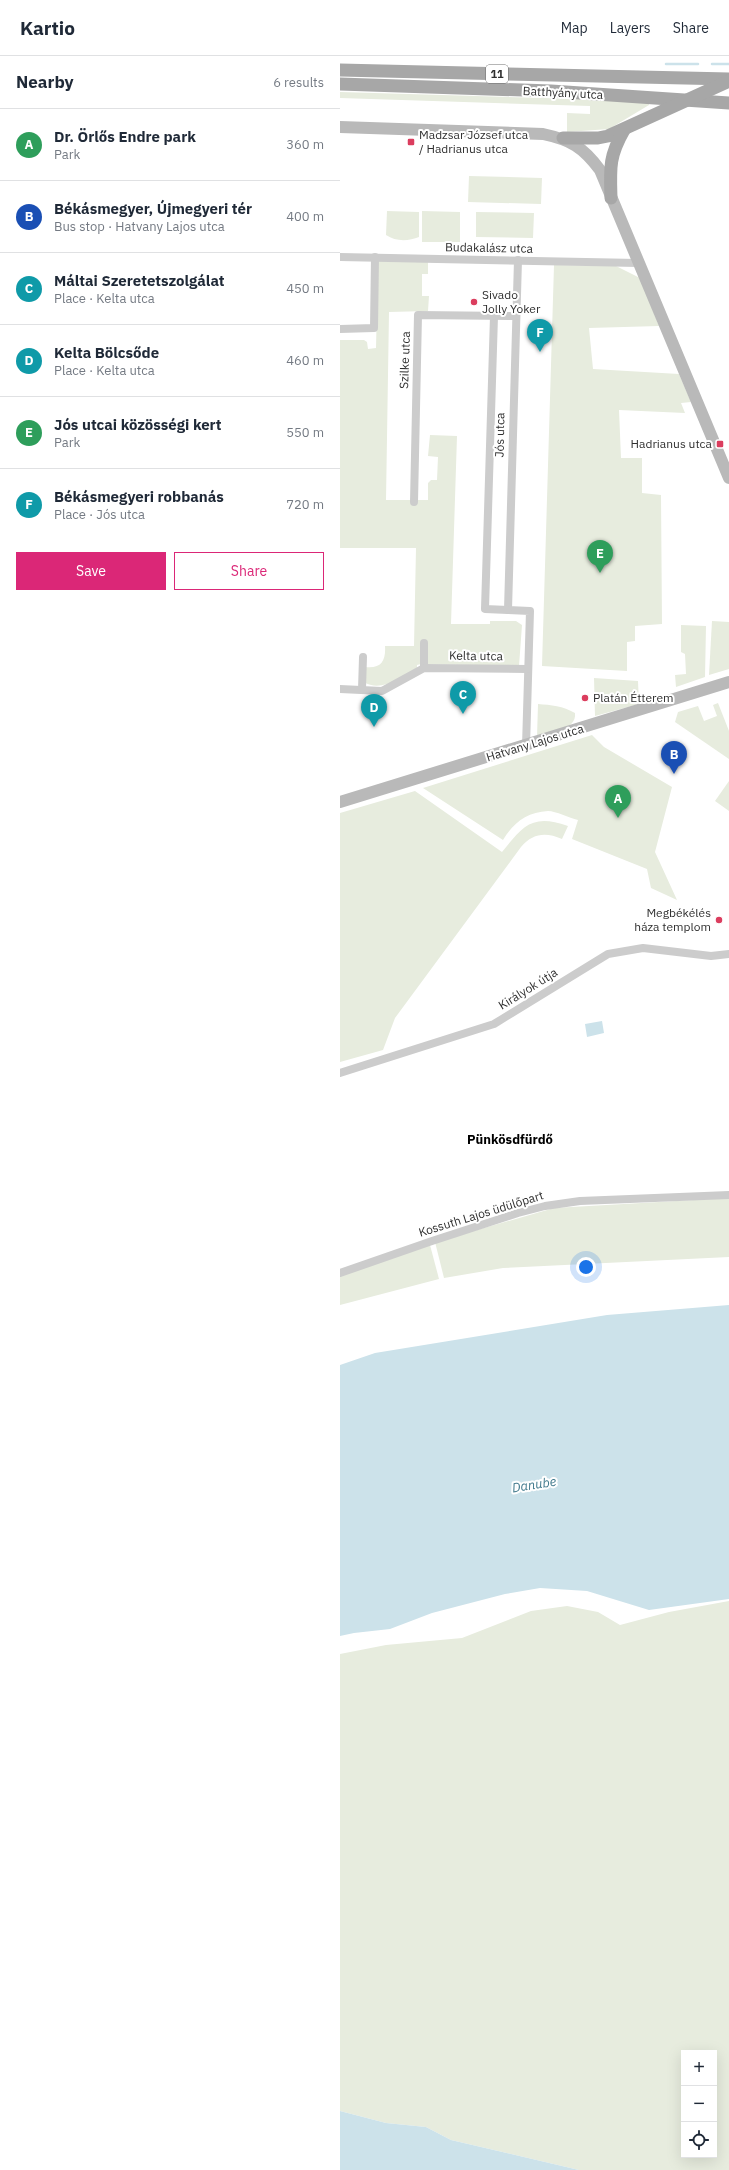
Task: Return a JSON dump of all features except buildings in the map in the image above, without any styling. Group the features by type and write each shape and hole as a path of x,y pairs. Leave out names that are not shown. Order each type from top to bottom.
{"main road":[{"name":"Batthyány utca","path":"340,70 729,80"},
{"path":"563,138 598,138 624,130 658,112 689,101 729,80"},
{"name":"Batthyány utca","path":"340,84 551,91 689,101"},
{"name":"11","path":"689,101 729,103"},
{"path":"611,198 611,160 614,148 624,130"}],"street":[{"path":"340,127 543,134 563,138 583,150 600,170 729,478"},
{"name":"Budakalász utca","path":"340,257 638,263"},
{"path":"340,328 374,328 375,257"},
{"name":"Jós utca","path":"508,610 518,260"},
{"name":"Szilke utca","path":"414,502 418,315 516,316"},
{"name":"Jós utca","path":"494,316 485,609 530,611 527,669 526,746"},
{"path":"424,643 424,668"},
{"path":"362,689 363,657"},
{"name":"Kelta utca","path":"340,689 382,690 424,668 527,669"},
{"name":"Hatvany Lajos utca","path":"340,802 526,746 729,682"},
{"name":"Királyok útja","path":"340,1073 494,1024 608,954 643,948 711,956 729,954"},
{"name":"Kossuth Lajos üdülőpart","path":"340,1273 432,1240 518,1212 545,1206 580,1201 729,1195"}],"shaded area":[{"path":"340,92 649,101 649,105 609,129 567,132 567,113 590,114 590,106 340,98"},
{"path":"469,176 542,178 541,204 468,202"},
{"path":"387,211 419,212 419,237 402,240 394,239 386,235"},
{"path":"422,211 460,212 460,242 422,242"},
{"path":"476,212 534,213 533,238 476,237"},
{"path":"378,261 428,261 428,274 422,274 422,296 429,296 428,311 389,312 386,500 428,500 428,483 431,480 437,480 438,457 428,456 430,435 457,436 451,624 490,624 490,621 516,621 522,625 519,666 421,664 417,665 417,668 398,679 384,685 377,686 364,682 365,667 375,667 381,663 385,656 385,646 414,646 416,548 340,548 340,340 364,340 367,342 368,349 376,348"},
{"path":"554,265 616,266 640,278 659,326 589,328 593,369 679,374 691,402 681,403 685,413 619,410 621,458 642,458 642,493 661,495 662,624 635,626 635,641 627,642 627,671 542,666"},
{"path":"712,621 729,622 729,669 709,675"},
{"path":"681,625 706,626 705,677 676,687 675,675 686,674 685,654 681,652"},
{"path":"594,678 638,681 639,704 595,716"},
{"path":"718,703 729,731 729,759 675,722 678,712 698,706 704,721 717,716 713,705"},
{"path":"538,704 552,705 566,709 575,713 575,719 568,727 562,730 537,737"},
{"path":"592,735 604,747 672,787 655,852 677,900 651,888 647,869 572,839 578,820 551,811 540,812 527,816 521,820 511,828 503,840 423,788"},
{"path":"729,781 729,811 715,801"},
{"path":"415,791 502,852 516,835 529,824 545,821 556,822 568,826 562,839 551,835 540,835 530,839 521,847 395,1018 383,1050 340,1062 340,813"},
{"path":"729,1198 729,1257 503,1268 444,1278 435,1242 554,1208"},
{"path":"430,1245 439,1279 340,1305 340,1275"},
{"path":"729,1601 729,2170 579,2170 451,2140 426,2127 386,2123 340,2111 340,1654 386,1645 462,1638 531,1611 567,1606 598,1612 620,1625 669,1612"}],"water":[{"path":"602,1021 604,1033 587,1037 585,1024"},
{"name":"Danube","path":"729,1305 729,1599 649,1610 587,1591 540,1588 505,1594 432,1613 390,1629 340,1636 340,1365 375,1353 607,1315"},
{"path":"340,2111 386,2123 426,2127 451,2140 579,2170 340,2170"}],"waterway":[{"path":"666,64 698,64"},
{"path":"712,64 729,64"}],"place":[{"name":"Madzsar József utca / Hadrianus utca","path":"411,142"},
{"name":"Sivado Jolly Yoker","path":"474,302"},
{"name":"Békásmegyeri robbanás","path":"540,352"},
{"name":"Hadrianus utca","path":"720,444"},
{"name":"Jós utcai közösségi kert","path":"600,573"},
{"name":"Platán Étterem","path":"585,698"},
{"name":"Máltai Szeretetszolgálat","path":"463,714"},
{"name":"Kelta Bölcsőde","path":"374,727"},
{"name":"Békásmegyer, Újmegyeri tér","path":"674,774"},
{"name":"Dr. Örlős Endre park","path":"618,818"},
{"name":"Megbékélés háza templom","path":"719,920"}],"district":[{"name":"Pünkösdfürdő","path":"510,1139"}]}
